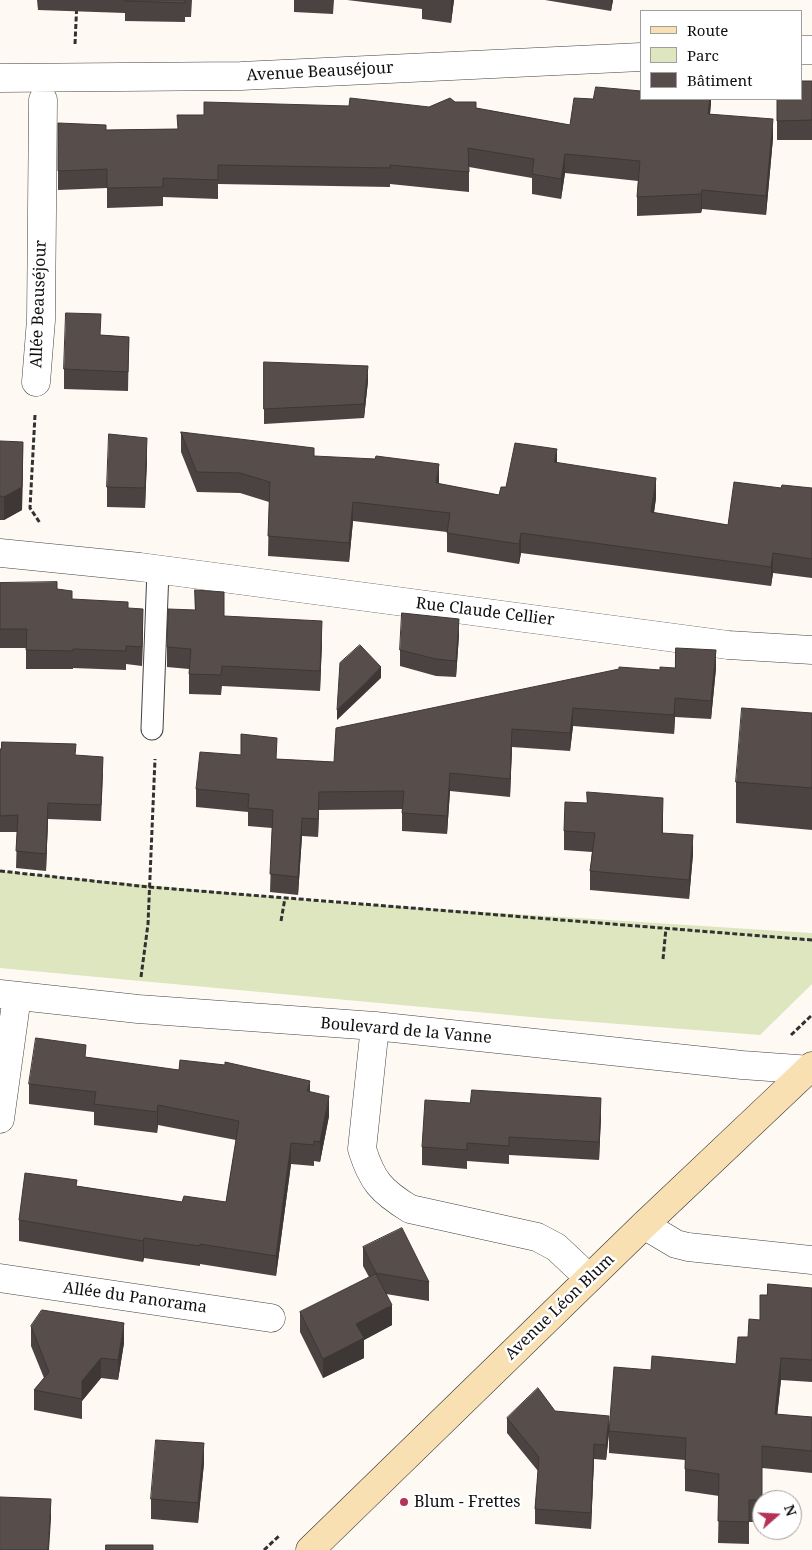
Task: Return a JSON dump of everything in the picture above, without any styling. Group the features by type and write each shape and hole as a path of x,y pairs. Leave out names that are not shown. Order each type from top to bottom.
{"main road":[{"name":"Avenue Léon Blum","path":"310,1550 644,1224 810,1069"}],"street":[{"name":"Avenue Beauséjour","path":"0,78 241,76 640,58"},
{"name":"Allée Beauséjour","path":"36,382 41,320 43,100"},
{"name":"Rue Claude Cellier","path":"0,553 66,558 701,641 812,650"},
{"name":"Boulevard de la Vanne","path":"8,995 138,1009 375,1026 742,1065 810,1069"},
{"path":"0,1119 8,995"},
{"path":"375,1026 362,1149 368,1168 377,1183 392,1198 410,1209 537,1238 556,1247 589,1278"},
{"path":"644,1224 676,1244 695,1248 812,1260"},
{"name":"Allée du Panorama","path":"0,1278 271,1318"}],"lane":[{"path":"152,729 158,570"}],"path":[{"path":"75,45 76,0"},
{"name":"Allée Beauséjour","path":"36,382 28,509 40,524"},
{"path":"138,1009 148,924 148,887 156,747 152,729"},
{"path":"0,871 148,887 812,940"},
{"path":"281,921 285,898"},
{"path":"663,959 666,928"}],"green space":[{"path":"0,871 327,902 812,933 812,984 760,1035 542,1018 0,968"}],"building":[{"path":"185,0 185,3 125,1"},
{"path":"802,81 812,81 812,120 777,121 777,100 802,100"},
{"path":"596,87 640,91 640,100 710,100 708,114 773,119 766,196 702,190 701,194 637,197 640,161 565,154 561,179 532,174 534,159 468,148 469,172 390,165 390,168 218,165 218,180 163,178 163,187 107,188 107,169 58,171 58,123 106,125 106,130 178,129 177,115 204,115 204,102 349,106 350,98 429,107 450,98 455,102 476,102 476,108 570,125 574,98 593,99"},
{"path":"66,313 101,314 100,335 129,337 128,372 64,369"},
{"path":"264,362 368,366 364,404 264,409"},
{"path":"181,432 314,448 314,456 375,459 376,456 439,464 436,483 499,495 501,487 506,487 515,443 557,449 554,462 656,478 651,512 728,525 734,482 781,488 782,485 812,488 812,559 773,553 771,567 521,533 519,544 447,533 450,513 353,502 349,543 268,536 270,482 240,473 197,472"},
{"path":"109,434 147,438 145,488 107,487"},
{"path":"0,441 23,442 22,487 4,497 0,496"},
{"path":"57,582 57,589 72,591 72,599 128,602 128,608 143,609 142,647 126,646 126,651 26,650 27,629 0,629 0,583"},
{"path":"195,590 224,592 224,616 322,621 320,671 222,666 221,675 189,674 191,649 167,647 168,609 195,610"},
{"path":"402,613 459,619 456,661 436,659 400,650"},
{"path":"360,645 381,667 337,710 340,663"},
{"path":"676,648 716,650 711,701 675,698 674,715 573,708 570,733 512,729 510,779 450,773 447,816 402,813 404,791 319,792 318,819 302,818 298,877 270,874 273,810 248,808 249,794 196,789 200,752 241,755 241,734 277,738 276,759 334,762 336,728 619,669 619,667 660,670 660,667 675,668"},
{"path":"742,708 812,713 812,788 736,782"},
{"path":"2,742 76,744 75,755 103,757 101,805 48,803 46,854 16,851 18,815 0,816 0,749"},
{"path":"587,792 663,798 662,833 693,835 689,880 590,871 595,833 564,831 565,802 587,803"},
{"path":"36,1038 86,1045 85,1057 179,1070 180,1060 225,1065 225,1062 310,1081 307,1091 329,1096 320,1142 314,1141 314,1145 291,1143 276,1256 200,1244 200,1246 144,1238 143,1241 19,1220 25,1173 77,1180 76,1186 182,1202 184,1196 226,1202 239,1121 158,1105 157,1112 94,1104 96,1092 29,1084"},
{"path":"472,1090 601,1098 599,1142 509,1137 509,1146 467,1143 467,1150 422,1147 425,1100 470,1103"},
{"path":"402,1228 429,1282 376,1273 363,1247"},
{"path":"376,1274 392,1305 356,1324 364,1338 323,1359 300,1312"},
{"path":"768,1284 812,1288 812,1360 781,1358 775,1414 812,1417 812,1451 762,1446 762,1490 752,1490 752,1500 749,1500 749,1522 718,1521 719,1474 685,1469 686,1438 609,1431 614,1367 651,1370 652,1356 736,1364 738,1337 748,1337 749,1319 760,1320 760,1295 767,1295"},
{"path":"42,1310 124,1323 118,1360 101,1358 82,1381 82,1399 34,1390 49,1372 31,1326"},
{"path":"538,1388 555,1411 609,1416 606,1445 594,1444 591,1513 535,1509 539,1457 507,1418"},
{"path":"156,1440 204,1443 198,1503 151,1499"},
{"path":"0,1497 51,1499 48,1550 0,1550"},
{"path":"106,1545 153,1545 153,1550 106,1550"}],"place":[{"name":"Blum - Frettes","path":"404,1502"}]}
